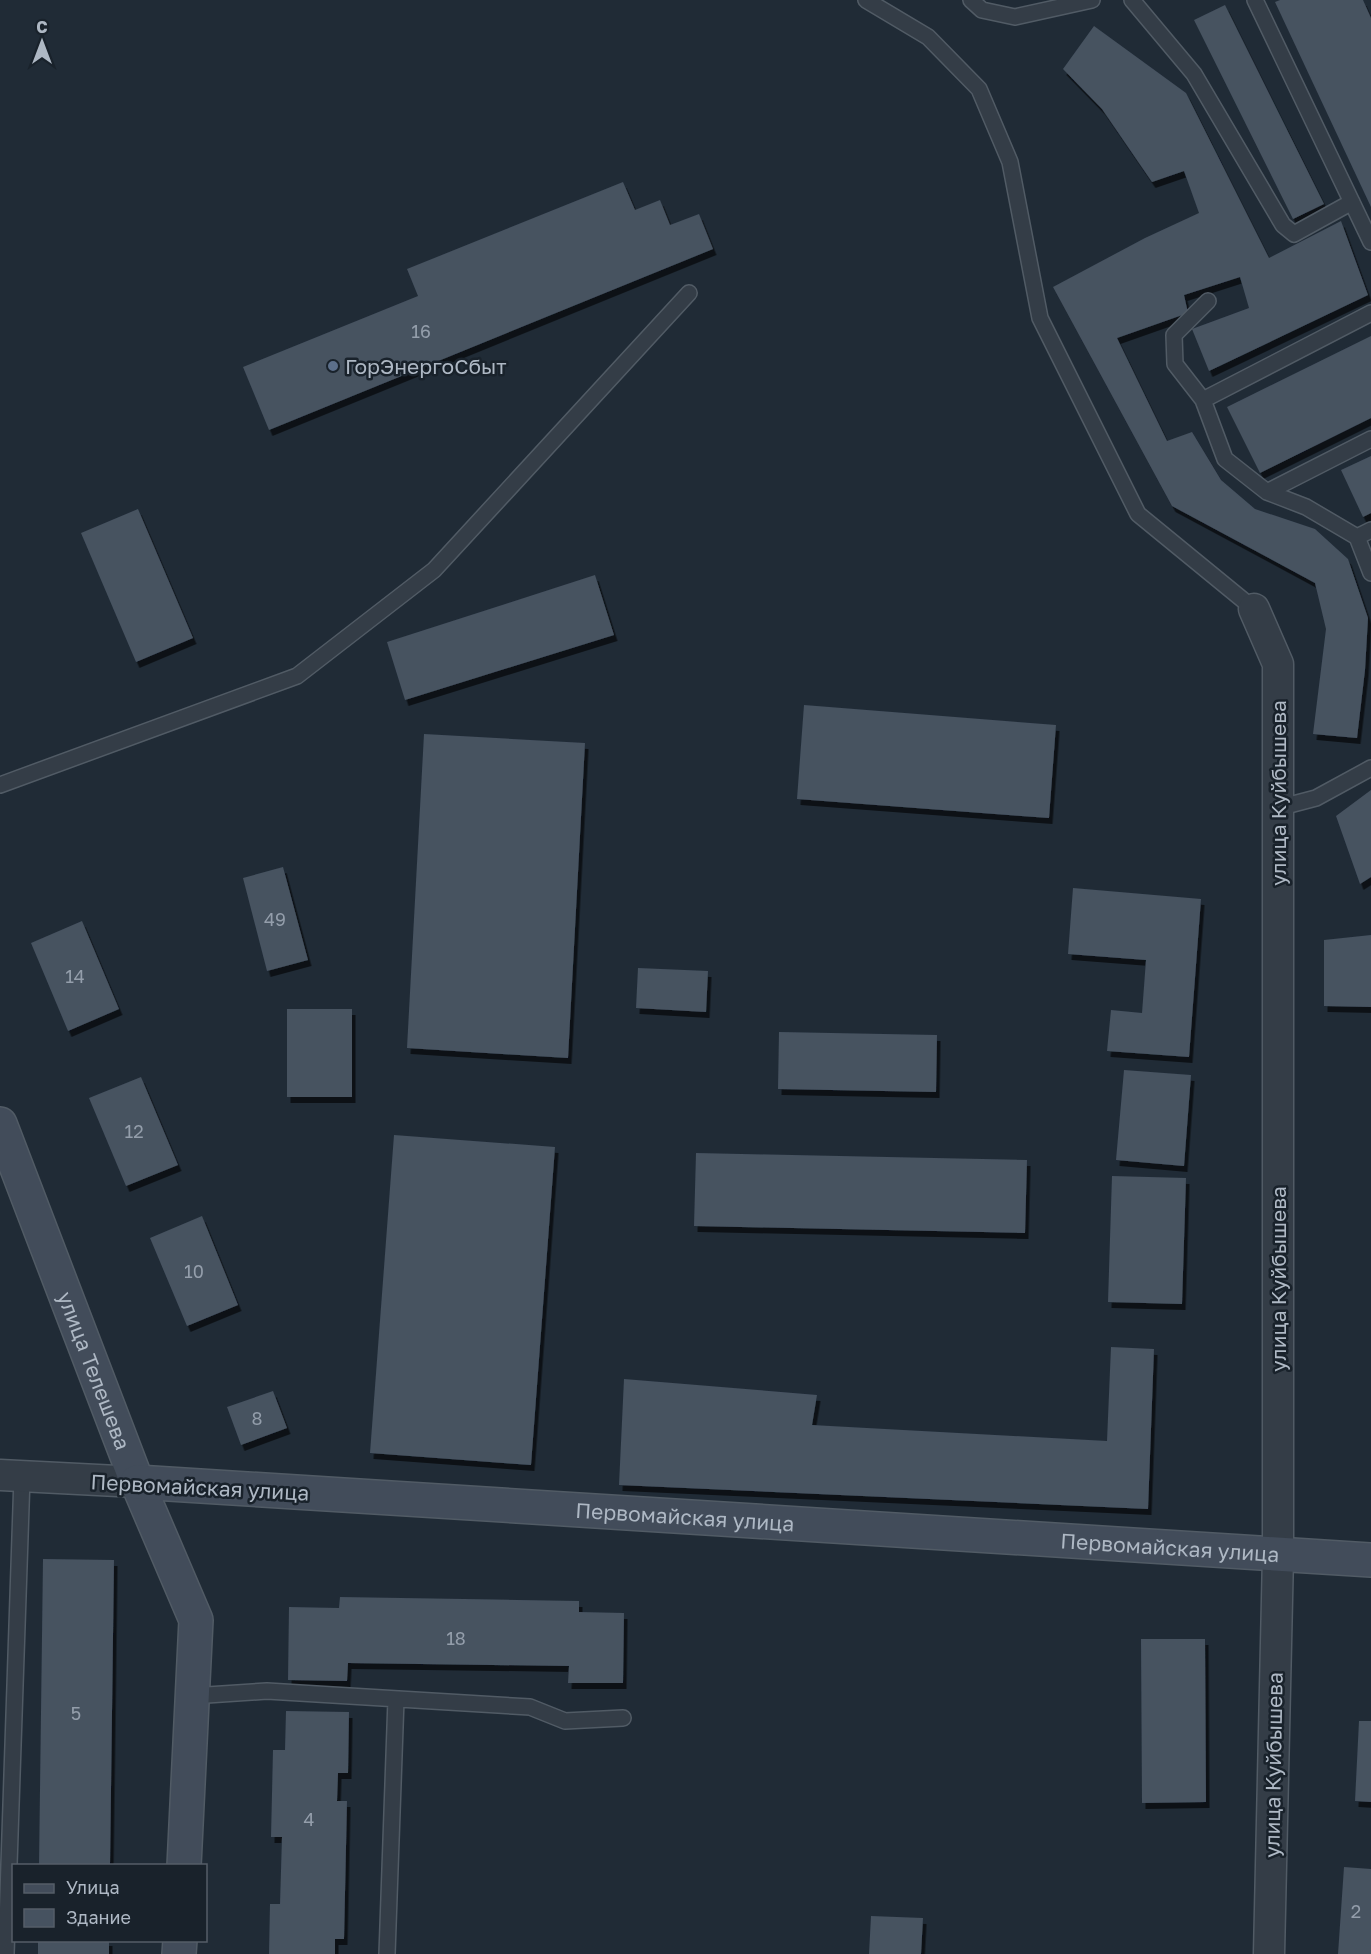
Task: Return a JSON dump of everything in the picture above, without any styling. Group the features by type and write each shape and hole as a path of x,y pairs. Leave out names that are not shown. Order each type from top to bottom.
{"street":[{"name":"улица Куйбышева","path":"1254,609 1278,664 1278,1555 1269,1954"},
{"name":"улица Телешева","path":"0,1124 137,1482 196,1620 184,1864"},
{"name":"Первомайская улица","path":"11,1476 1371,1560"}],"lane":[{"path":"866,0 928,37 979,88 1010,162 1040,318 1138,514 1254,609"},
{"path":"970,0 982,10 1016,17 1092,0"},
{"path":"1132,0 1194,74 1283,225 1294,234 1352,202"},
{"path":"1255,0 1371,242"},
{"path":"0,785 297,675 434,570 690,293"},
{"path":"1208,301 1174,335 1175,364 1203,400 1225,459 1267,492 1364,533 1371,573"},
{"path":"1203,400 1371,313"},
{"path":"1267,492 1371,439"},
{"path":"1278,808 1316,798 1371,768"},
{"path":"6,1954 11,1476"},
{"path":"192,1696 267,1691 530,1707 565,1720 623,1718"},
{"path":"387,1954 396,1699"}],"building":[{"path":"1280,0 1363,0 1371,18 1371,207 1275,2"},
{"path":"1225,5 1324,204 1293,219 1194,20"},
{"path":"1094,26 1186,93 1269,258 1341,221 1368,295 1209,371 1192,329 1249,308 1240,277 1184,295 1188,313 1117,338 1167,441 1192,432 1221,480 1255,509 1315,529 1348,559 1368,618 1357,738 1313,734 1326,629 1315,583 1172,506 1053,287 1145,238 1199,213 1184,171 1152,182 1102,109 1063,69"},
{"path":"623,182 635,210 660,200 670,225 699,214 713,249 269,430 243,367 418,296 407,269"},
{"path":"1371,336 1371,418 1260,473 1227,407"},
{"path":"1371,456 1371,513 1363,517 1341,470"},
{"path":"138,509 193,638 136,662 81,533"},
{"path":"595,575 614,635 405,700 387,642"},
{"path":"804,705 1056,725 1049,818 797,799"},
{"path":"424,734 585,743 568,1058 407,1048"},
{"path":"1371,790 1371,877 1360,884 1336,816"},
{"path":"283,867 308,960 267,971 243,878"},
{"path":"1073,888 1201,899 1189,1057 1107,1051 1111,1010 1142,1013 1146,960 1068,954"},
{"path":"82,921 119,1009 68,1031 31,943"},
{"path":"1371,935 1371,1007 1324,1006 1324,940"},
{"path":"638,968 708,971 706,1012 636,1008"},
{"path":"287,1009 352,1009 352,1097 287,1097"},
{"path":"779,1032 937,1035 936,1092 778,1089"},
{"path":"1124,1070 1191,1075 1184,1166 1116,1160"},
{"path":"141,1077 178,1165 126,1186 89,1098"},
{"path":"394,1135 555,1147 531,1465 370,1453"},
{"path":"696,1153 1027,1160 1025,1233 694,1226"},
{"path":"1112,1176 1186,1178 1182,1304 1108,1302"},
{"path":"202,1216 238,1305 187,1326 150,1238"},
{"path":"1111,1347 1154,1349 1148,1509 619,1485 624,1379 817,1395 812,1425 1107,1441"},
{"path":"273,1391 287,1428 241,1445 227,1407"},
{"path":"43,1559 114,1560 110,1864 39,1864"},
{"path":"340,1597 579,1601 579,1612 624,1613 623,1683 568,1683 569,1666 348,1663 347,1681 288,1680 289,1607 339,1608"},
{"path":"1141,1639 1205,1639 1206,1802 1142,1803"},
{"path":"286,1711 349,1712 348,1773 338,1773 337,1801 347,1801 344,1939 335,1939 335,1954 269,1954 270,1904 280,1904 282,1837 271,1837 273,1750 285,1750"},
{"path":"1359,1721 1371,1721 1371,1802 1355,1801"},
{"path":"1344,1867 1371,1869 1371,1954 1338,1954"},
{"path":"871,1916 923,1918 921,1954 869,1954"},
{"path":"38,1942 109,1942 109,1954 38,1954"}],"place":[{"name":"ГорЭнергоСбыт","path":"333,366"}]}
